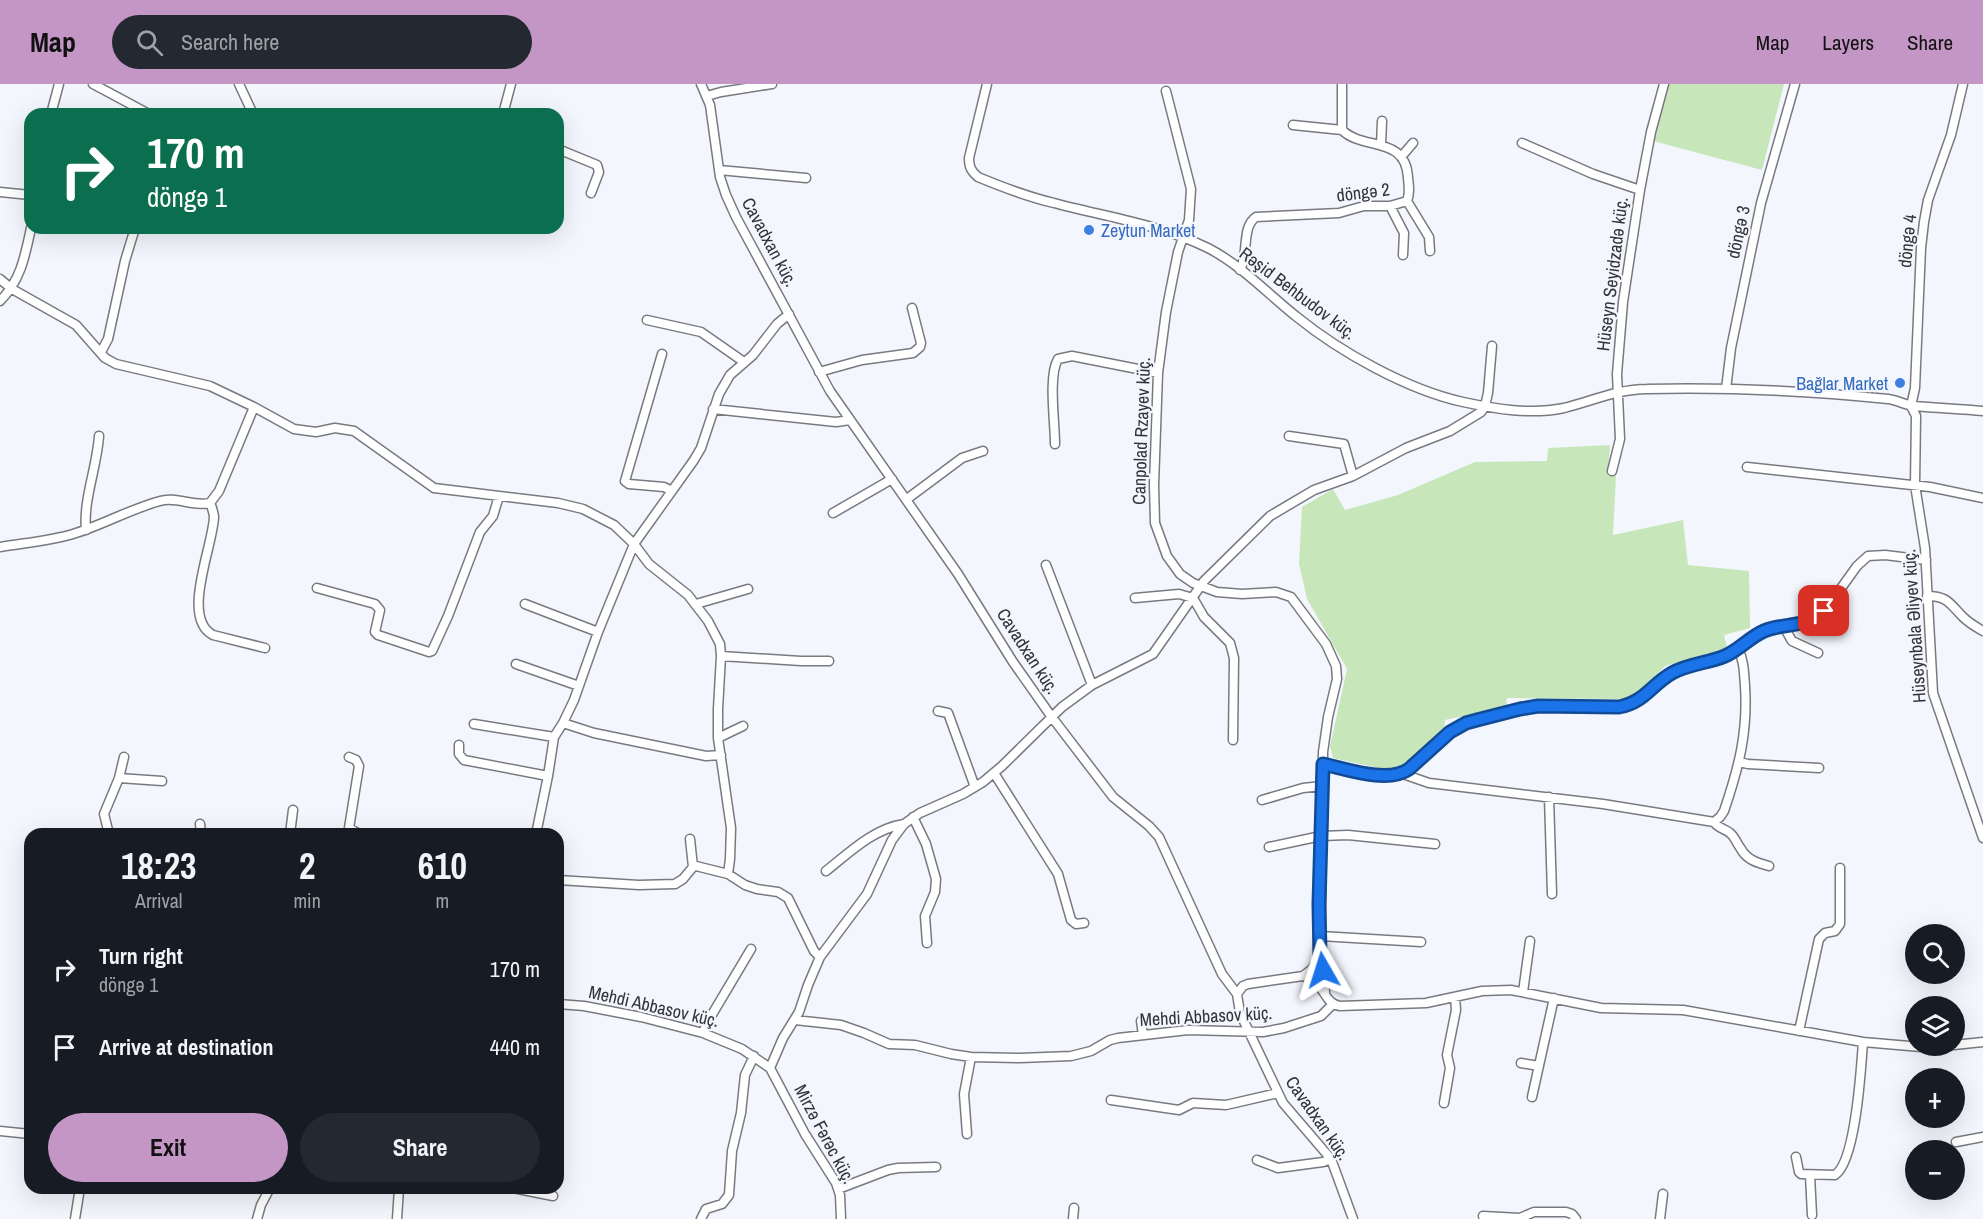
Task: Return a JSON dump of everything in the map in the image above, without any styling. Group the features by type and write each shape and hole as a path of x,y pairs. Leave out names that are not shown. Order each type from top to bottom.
{"street":[{"path":"53,108 59,84"},
{"path":"93,84 138,108"},
{"path":"239,84 250,108"},
{"path":"505,108 511,84"},
{"name":"Cavadxan küç.","path":"701,84 712,115 722,184 736,217 819,372 958,574 1013,662 1051,716 1113,796 1159,837 1222,974 1237,994 1240,1012 1278,1093 1293,1117 1331,1159 1353,1219"},
{"path":"707,96 772,84"},
{"name":"Rəşid Behbudov küç.","path":"987,84 969,158 969,166 978,177 1036,198 1144,225 1183,238 1217,253 1296,316 1350,354 1370,365 1448,398 1485,406 1540,412 1563,408 1618,392 1646,389 1726,389 1865,397 1900,400 1911,406 1983,411"},
{"path":"1342,84 1342,130"},
{"name":"Hüseyn Seyidzadə küç.","path":"1612,471 1620,439 1617,374 1623,302 1640,190 1651,132 1664,84"},
{"name":"döngə 3","path":"1726,389 1731,348 1762,197 1777,153 1795,84"},
{"name":"döngə 4","path":"1911,406 1915,388 1924,222 1928,200 1951,135 1963,84"},
{"name":"Canpolad Rzayev küç.","path":"1166,91 1191,189 1189,220 1176,260 1164,318 1158,373 1155,523 1162,545 1174,567 1187,579 1200,586 1227,593 1269,591 1286,594 1295,602 1326,644 1334,659 1337,672 1325,732 1322,786 1320,957 1325,994"},
{"path":"1381,145 1382,122"},
{"name":"döngə 2","path":"1240,270 1245,259 1249,224 1256,217 1339,213 1365,206 1390,206 1407,201 1409,196 1408,172 1401,157 1389,148 1352,137 1342,130 1293,125"},
{"path":"1401,157 1413,143"},
{"path":"1522,143 1593,174 1640,190"},
{"path":"564,151 597,165 598,172 591,193"},
{"path":"719,170 806,178"},
{"path":"0,192 24,194"},
{"path":"1407,201 1429,237 1430,251"},
{"path":"1390,206 1404,233 1403,255"},
{"path":"0,302 12,289 18,277 30,234"},
{"path":"101,352 108,339 133,234"},
{"path":"0,279 12,289 76,325 105,358 116,364 210,386 294,429 316,432 347,428 434,488 558,503 583,509 614,525 634,544 649,564 678,585 696,604 715,632 720,644 722,656 718,738 731,828 728,874"},
{"path":"819,372 854,362 918,351 921,343 912,308"},
{"path":"537,828 554,737 563,723 579,686 634,544 701,448 713,409 730,375 759,349 777,324 789,314"},
{"path":"647,320 701,332 744,362"},
{"path":"770,1068 783,1038 795,1020 820,957 867,894 892,840 904,824 913,817 975,787 994,773 1051,716 1092,686 1153,654 1200,586 1270,516 1314,490 1353,476 1406,448 1450,431 1475,416 1485,406 1492,345"},
{"path":"662,354 625,481 629,484 664,487 672,491"},
{"path":"1055,444 1053,377 1054,365 1058,359 1063,356 1072,356 1158,373"},
{"name":"Hüseynbala Əliyev küç.","path":"1911,406 1916,424 1915,485 1926,560 1933,693 1983,837"},
{"path":"0,547 86,530 158,501 210,503 219,491 254,407"},
{"path":"713,409 836,422 850,420"},
{"path":"86,530 86,514 98,453 99,436"},
{"path":"1289,436 1344,444 1353,476"},
{"path":"907,499 962,458 983,451"},
{"path":"1747,467 1915,485 1983,498"},
{"path":"833,513 892,479"},
{"path":"317,588 375,603 380,610 375,632 378,635 429,652 432,651 480,532 496,511 499,496"},
{"path":"210,503 214,517 201,579 199,609 201,622 206,632 213,635 265,648"},
{"path":"1402,774 1450,732 1466,723 1529,707 1629,705 1643,698 1672,673 1724,657 1762,632 1808,622 1816,618 1857,566 1868,556 1885,555 1926,560"},
{"path":"1046,565 1092,686"},
{"path":"696,604 748,589"},
{"path":"1135,598 1179,594 1192,598 1204,617 1230,643 1233,651 1233,740"},
{"path":"1927,596 1937,596 1950,602 1964,618 1983,631"},
{"path":"525,604 598,632"},
{"path":"1784,627 1792,641 1818,653"},
{"path":"1714,822 1724,811 1743,749 1746,708 1743,661 1738,648"},
{"path":"722,656 828,661"},
{"path":"516,664 579,686"},
{"path":"938,711 948,713 975,787"},
{"path":"563,723 605,735 706,756 721,755"},
{"path":"474,724 554,737"},
{"path":"718,738 743,726"},
{"path":"459,745 459,754 464,760 548,776"},
{"path":"108,828 104,814 119,778 124,757"},
{"path":"348,828 359,766 356,760 349,757"},
{"path":"1739,762 1819,768"},
{"path":"1323,764 1367,774 1389,776 1402,774 1429,783 1603,804 1714,822 1733,837 1742,853 1753,861 1769,866"},
{"path":"994,773 1058,874 1071,920 1076,924 1084,923"},
{"path":"119,778 162,781"},
{"path":"1262,800 1303,788 1322,786"},
{"path":"1549,797 1552,894"},
{"path":"290,828 292,810"},
{"path":"913,817 926,844 936,879 935,892 925,916 927,943"},
{"path":"826,871 869,837 886,828 904,824"},
{"path":"1269,847 1321,836 1348,835 1435,844"},
{"path":"564,880 639,885 675,884 683,879 693,867 690,839"},
{"path":"693,867 704,867 728,874 745,885 783,894 788,898 814,951 820,957"},
{"path":"1799,1031 1819,939 1825,933 1835,932 1840,924 1840,868"},
{"path":"1320,936 1421,942"},
{"path":"1523,992 1530,941"},
{"path":"703,1033 751,949"},
{"path":"1237,994 1248,984 1303,976 1312,969 1320,957"},
{"path":"1303,976 1315,981 1333,1004 1340,1006 1413,1004 1493,990 1523,992 1588,1006 1683,1010 1863,1042 1905,1046"},
{"path":"1444,1103 1450,1068 1447,1055 1456,1010 1455,997"},
{"path":"1533,1097 1554,998"},
{"name":"Mehdi Abbasov küç.","path":"564,1004 641,1017 703,1033 724,1040 754,1056 770,1068"},
{"name":"Mehdi Abbasov küç.","path":"795,1020 841,1025 889,1044 915,1045 971,1057 1020,1058 1071,1056 1091,1051 1110,1040 1143,1035 1188,1030 1250,1033 1284,1028 1321,1016 1333,1004"},
{"path":"1141,1021 1143,1035"},
{"path":"1796,1157 1798,1172 1801,1174 1835,1175 1840,1171 1846,1160 1855,1120 1863,1042"},
{"path":"1965,1043 1983,1042"},
{"path":"701,1219 706,1209 722,1204 729,1195 732,1151 741,1113 745,1075 754,1056"},
{"path":"967,1134 964,1094 971,1057"},
{"path":"1521,1063 1539,1066"},
{"name":"Mirzə Fərəc küç.","path":"770,1068 805,1134 838,1189 841,1219"},
{"path":"1111,1100 1179,1110 1193,1103 1226,1105 1278,1093"},
{"path":"0,1131 24,1133"},
{"path":"1965,1140 1983,1137"},
{"path":"1257,1160 1278,1168 1331,1159"},
{"path":"838,1189 888,1170 936,1167"},
{"path":"1810,1175 1812,1215"},
{"path":"75,1219 79,1194"},
{"path":"257,1219 267,1194"},
{"path":"396,1219 398,1194"},
{"path":"540,1194 553,1197"},
{"path":"1660,1219 1663,1194"},
{"path":"1073,1219 1074,1208"},
{"path":"1483,1216 1520,1218 1534,1212 1566,1212 1572,1214 1576,1219"}],"green space":[{"path":"1668,84 1784,84 1762,170 1653,141"},
{"path":"1610,445 1608,473 1616,475 1613,535 1683,520 1688,565 1749,571 1750,628 1724,635 1727,648 1665,666 1640,692 1624,699 1507,698 1506,707 1445,720 1444,731 1403,766 1383,769 1333,758 1330,746 1347,669 1307,599 1299,564 1302,507 1333,489 1345,510 1398,495 1475,462 1547,461 1548,448"}],"place":[{"name":"Zeytun Market","path":"1089,230"},
{"name":"Bağlar Market","path":"1900,383"}],"route":[{"path":"1323,970 1320,957 1319,904 1323,764 1367,774 1389,776 1402,774 1450,732 1466,723 1538,706 1619,707 1629,705 1643,698 1666,677 1678,670 1724,657 1762,632 1808,622 1824,611"}]}
